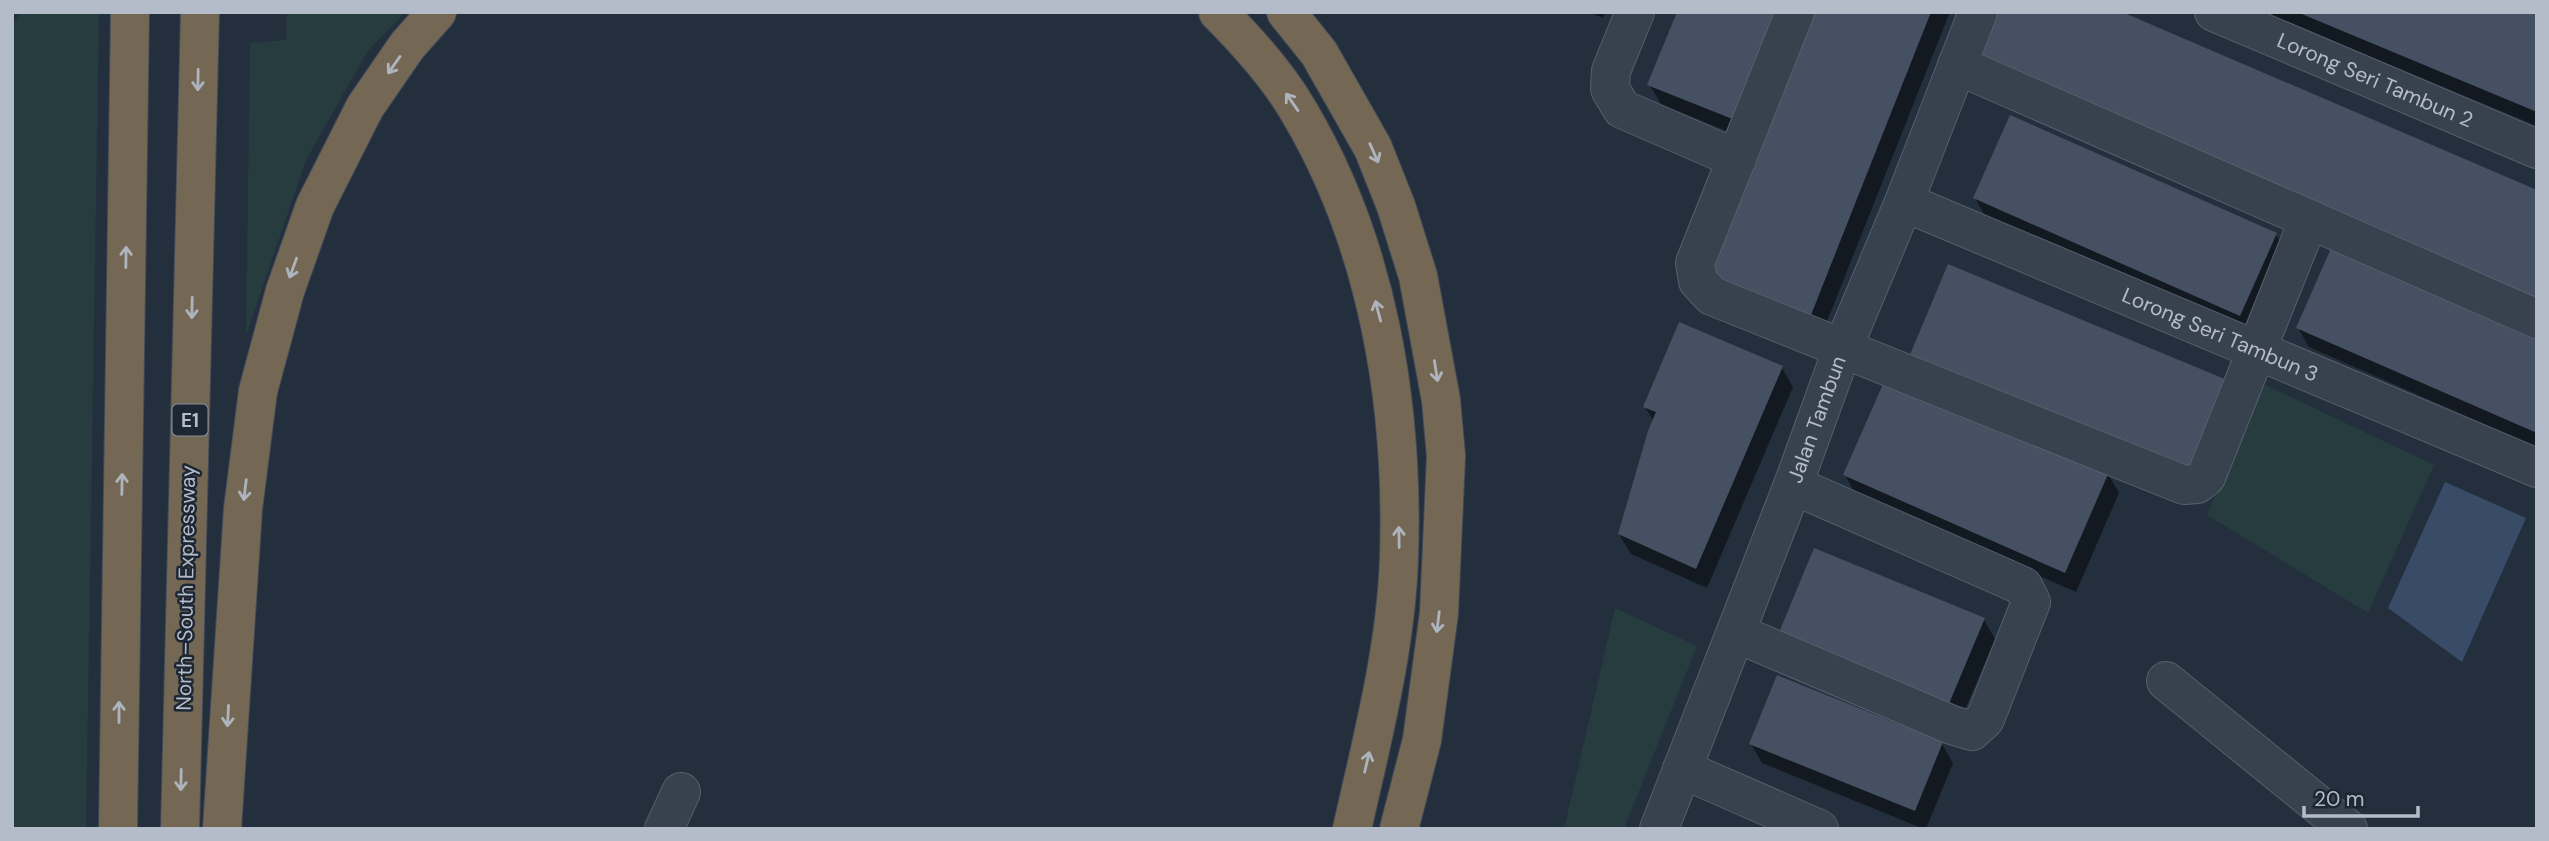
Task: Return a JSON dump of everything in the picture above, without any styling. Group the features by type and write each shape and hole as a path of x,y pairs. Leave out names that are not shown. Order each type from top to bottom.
{"highway":[{"path":"118,829 130,12"},
{"name":"North–South Expressway","path":"180,829 200,12"},
{"path":"222,829 243,509 258,391 285,290 315,206 365,107 408,46 437,12"},
{"path":"1218,12 1252,47 1298,109 1325,161 1360,245 1384,335 1394,404 1399,559 1391,639 1352,829"},
{"path":"1286,12 1319,53 1373,148 1396,206 1418,276 1441,400 1446,456 1439,613 1422,740 1399,829"}],"street":[{"path":"1635,12 1611,71 1610,89 1622,109 1737,159"},
{"path":"1795,12 1695,263 1698,281 1713,296 1842,350 2185,485 2197,484 2206,477 2309,219"},
{"name":"Jalan Tambun","path":"1659,829 1793,485 1842,350 1904,202 1978,12"},
{"name":"Lorong Seri Tambun 2","path":"2214,12 2537,149"},
{"path":"1957,65 2537,319"},
{"name":"Lorong Seri Tambun 3","path":"1904,202 2537,468"},
{"path":"1735,633 1972,731 1985,719 2031,603 2023,586 1793,485"},
{"path":"2166,681 2348,829"},
{"path":"1682,769 1819,829"},
{"path":"664,829 681,792"}],"green space":[{"path":"20,12 99,12 86,829 12,829 12,27"},
{"path":"287,12 406,12 367,52 306,160 246,336 250,43 286,40"},
{"path":"2261,383 2434,465 2368,613 2207,515"},
{"path":"1615,608 1697,646 1624,829 1564,829"}],"water":[{"path":"2445,482 2526,518 2462,662 2388,608"}],"building":[{"path":"1677,12 1779,12 1735,120 1647,85"},
{"path":"1806,12 1931,12 1811,315 1702,272"},
{"path":"1996,12 2122,12 2537,190 2537,307 1974,65"},
{"path":"2297,12 2537,12 2537,112"},
{"path":"2010,115 2277,233 2240,316 1973,198"},
{"path":"2332,246 2537,336 2537,433 2296,328"},
{"path":"1948,264 2227,380 2188,473 1909,357"},
{"path":"1679,322 1783,366 1696,569 1618,534 1656,412 1643,407"},
{"path":"1887,375 2109,472 2065,573 1843,475"},
{"path":"1814,548 1985,618 1948,706 1778,635"},
{"path":"1777,675 1943,742 1915,811 1749,744"}]}
